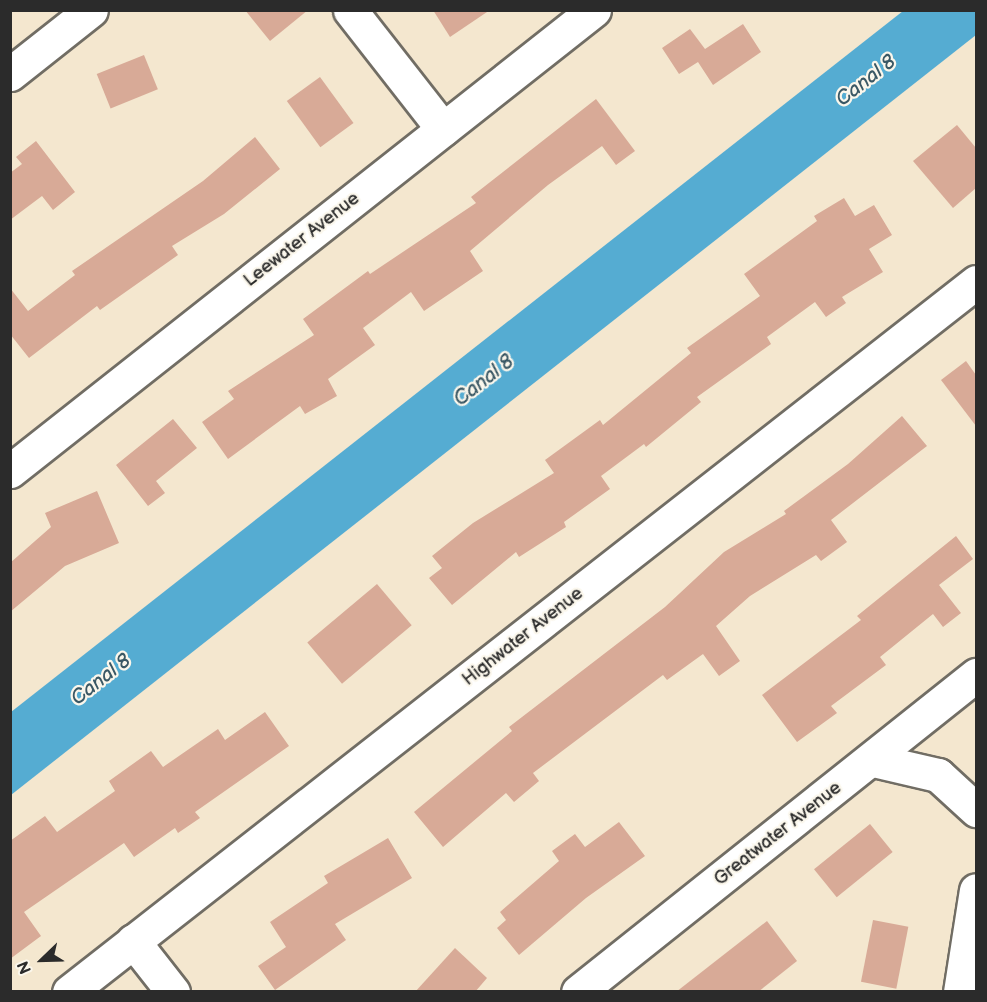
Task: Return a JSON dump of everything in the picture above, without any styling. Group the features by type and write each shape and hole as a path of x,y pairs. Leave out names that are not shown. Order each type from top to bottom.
{"street":[{"path":"10,74 91,10"},
{"path":"350,10 442,129"},
{"name":"Leewater Avenue","path":"10,471 594,10"},
{"name":"Highwater Avenue","path":"69,992 976,282"},
{"name":"Greatwater Avenue","path":"578,992 873,760 976,675"},
{"path":"873,760 938,774 976,810"},
{"path":"960,992 976,891"},
{"path":"133,941 173,992"}],"water":[{"name":"Canal 8","path":"903,11 976,11 976,35 11,795 11,712"}],"building":[{"path":"245,10 308,10 270,41"},
{"path":"433,10 490,10 450,37"},
{"path":"743,24 761,52 713,85 698,62 679,74 662,48 690,29 705,49"},
{"path":"144,55 158,89 111,108 97,74"},
{"path":"320,77 354,123 320,147 287,101"},
{"path":"596,99 635,151 616,165 602,146 548,185 470,251 483,271 424,311 411,292 363,328 375,345 328,379 337,396 305,414 300,406 228,459 202,422 234,399 228,391 314,335 303,319 368,271 370,274 476,203 471,197"},
{"path":"957,125 976,148 976,188 953,208 913,161"},
{"path":"255,137 280,169 224,214 172,246 178,255 100,310 97,306 29,358 10,334 10,288 28,311 75,275 72,271 203,181"},
{"path":"36,141 75,192 53,210 42,196 10,220 10,173 22,164 16,157"},
{"path":"844,198 855,216 874,205 892,235 869,249 883,272 842,297 846,303 826,317 815,302 767,337 771,344 697,397 701,402 646,447 644,444 601,476 610,489 564,522 566,527 519,557 516,552 452,605 429,578 442,568 432,556 473,523 554,473 545,460 600,420 603,425 691,353 687,348 760,296 744,274 817,221 814,216"},
{"path":"966,361 976,375 976,426 941,380"},
{"path":"902,416 927,446 831,520 847,542 821,561 816,555 750,596 716,626 740,661 719,676 703,654 667,680 663,675 533,773 539,781 514,802 506,793 443,847 414,812 512,731 509,727 665,607 724,552 786,514 784,511 848,464"},
{"path":"173,419 197,448 156,481 165,493 148,506 116,465"},
{"path":"97,491 119,543 65,566 10,612 10,563 51,527 45,513"},
{"path":"956,536 973,559 939,585 961,613 943,627 933,614 880,657 886,665 831,706 837,713 797,742 762,695 861,620 857,616"},
{"path":"377,584 412,625 342,684 307,642"},
{"path":"265,712 289,746 195,812 200,818 178,833 175,828 134,857 124,843 24,912 41,936 10,959 10,841 45,816 57,832 115,791 109,781 151,751 163,767 218,729 225,740"},
{"path":"619,822 645,856 586,898 519,955 497,928 506,920 500,912 559,861 552,851 575,834 585,847"},
{"path":"870,824 893,852 837,897 814,869"},
{"path":"388,838 412,878 335,924 346,940 275,990 258,966 286,947 270,922 328,883 324,876"},
{"path":"873,920 908,927 896,989 861,982"},
{"path":"767,921 797,961 758,992 676,992"},
{"path":"455,948 487,978 475,992 415,992"}]}
